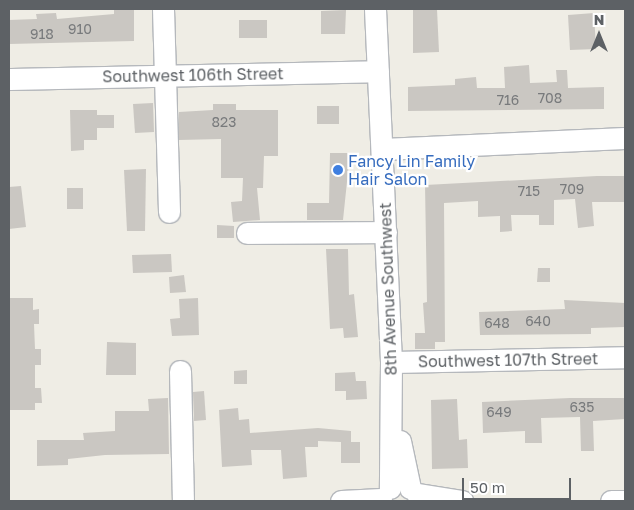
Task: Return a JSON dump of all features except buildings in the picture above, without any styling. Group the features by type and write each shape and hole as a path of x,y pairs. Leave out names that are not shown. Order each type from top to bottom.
{"street":[{"path":"162,9 169,212"},
{"name":"8th Avenue Southwest","path":"375,9 393,419 400,495"},
{"name":"Southwest 106th Street","path":"9,79 378,71"},
{"path":"382,149 625,138"},
{"path":"247,233 386,232"},
{"name":"Southwest 107th Street","path":"391,362 625,357"},
{"path":"180,371 183,501"},
{"path":"341,501 400,495 462,501"},
{"path":"611,501 625,501"}],"place":[{"name":"Fancy Lin Family Hair Salon","path":"338,170"}]}
